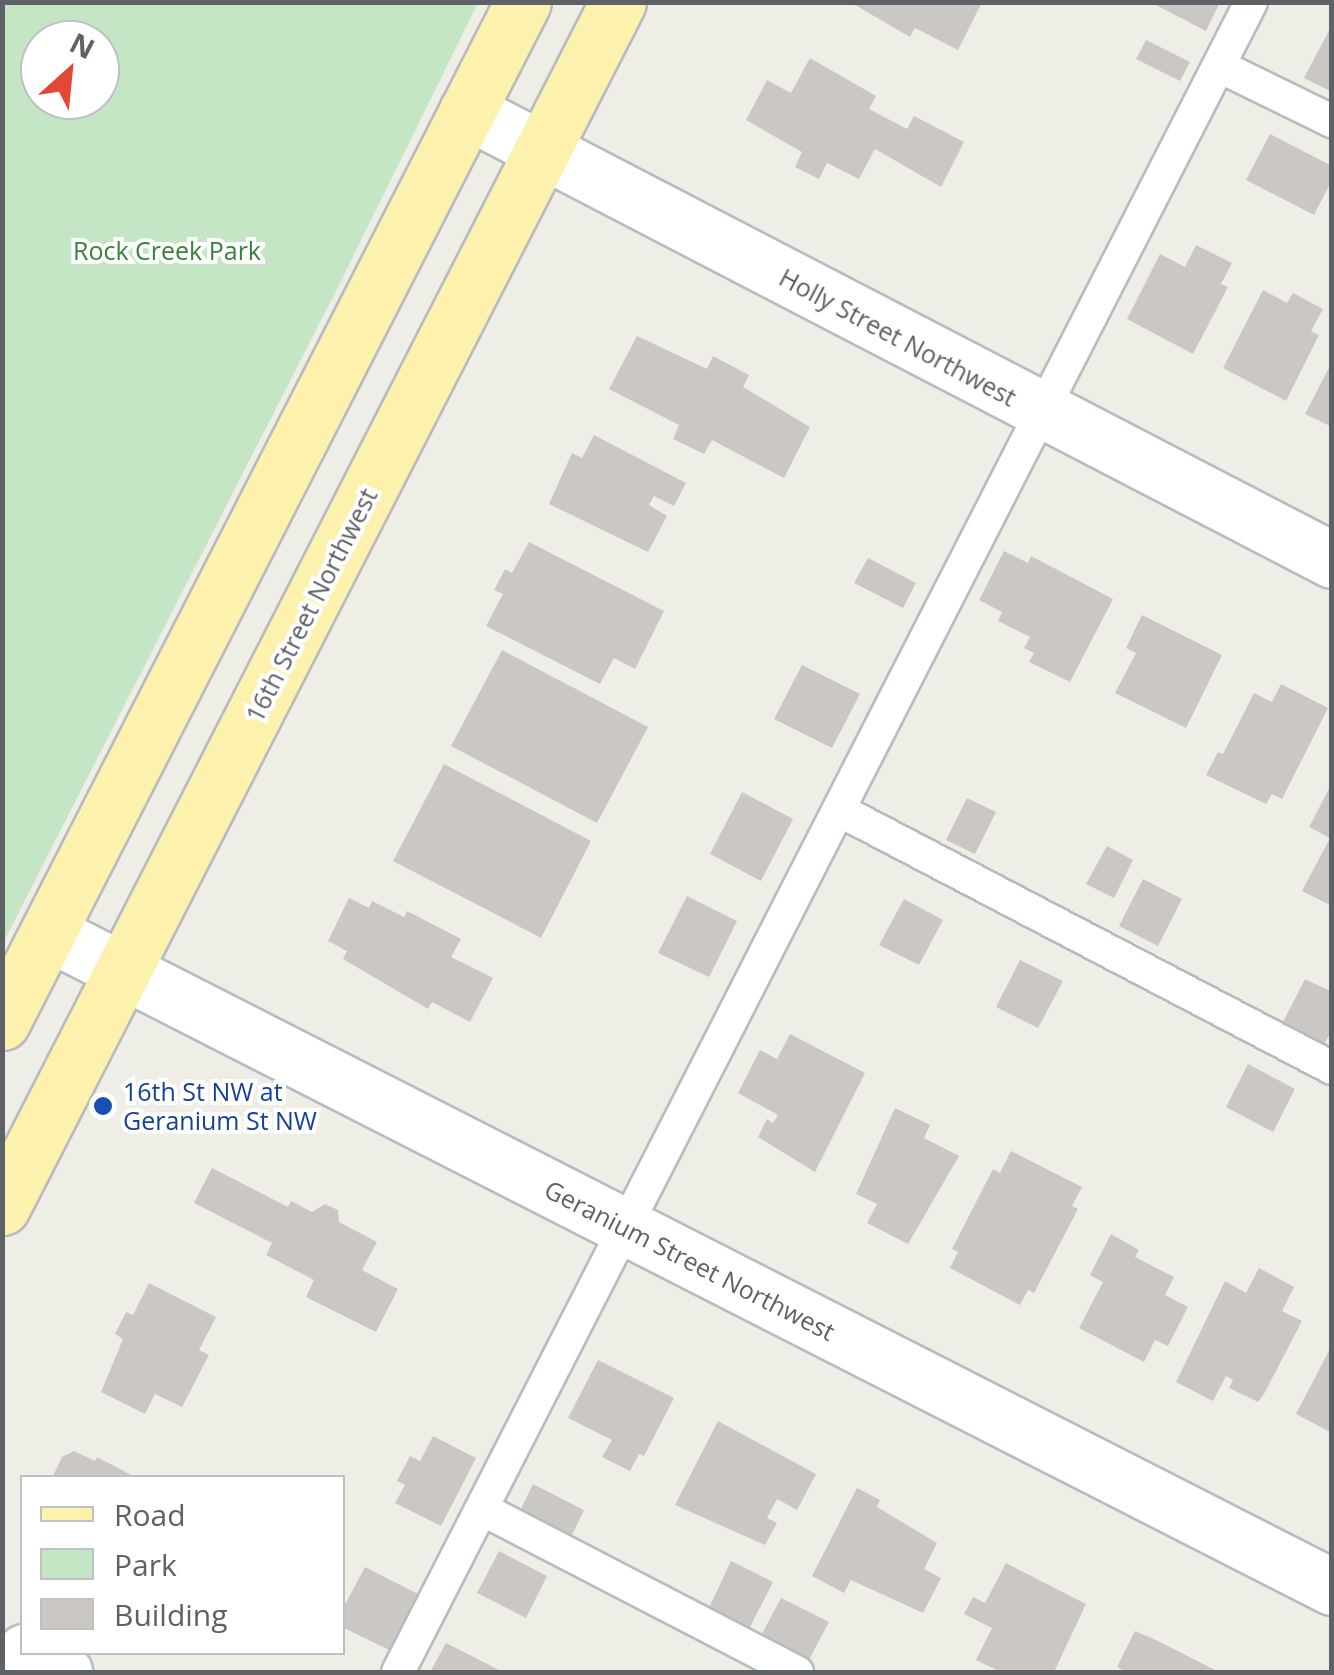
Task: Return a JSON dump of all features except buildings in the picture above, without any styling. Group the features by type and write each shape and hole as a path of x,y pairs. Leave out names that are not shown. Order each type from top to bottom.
{"main road":[{"path":"2,1022 522,2"},
{"name":"16th Street Northwest","path":"2,1206 618,2"}],"street":[{"name":"Holly Street Northwest","path":"466,111 1332,560"},
{"name":"Geranium Street Northwest","path":"49,933 1332,1586"},
{"path":"29,1655 64,1672"}],"lane":[{"path":"398,1672 1251,2"},
{"path":"1219,66 1332,121"},
{"path":"839,810 1332,1068"},
{"path":"482,1509 797,1672"}],"green space":[{"name":"Rock Creek Park","path":"3,2 478,3 338,287 3,943"}],"place":[{"name":"16th St NW at Geranium St NW","path":"103,1106"}]}
